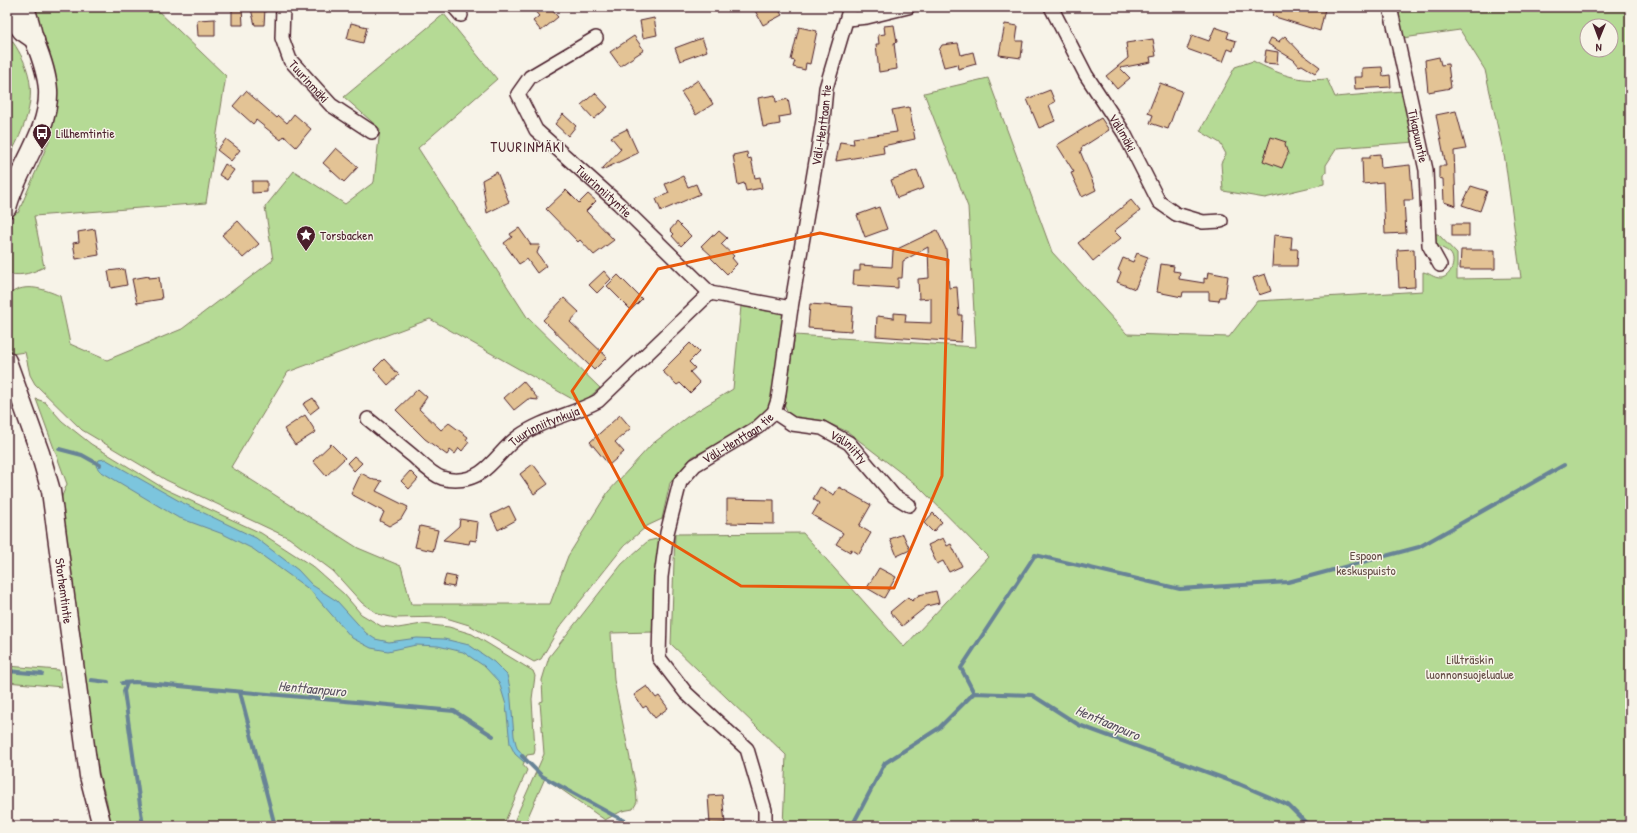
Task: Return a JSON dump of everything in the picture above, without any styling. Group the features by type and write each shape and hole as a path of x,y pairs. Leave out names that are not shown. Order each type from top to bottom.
{"main road":[{"path":"7,208 41,128 47,110 48,99 47,82 32,25 24,7"},
{"path":"7,11 22,31 35,40"},
{"name":"Storhemtintie","path":"7,361 40,452 51,491 89,776 102,826"}],"street":[{"name":"Tuurinmäki","path":"283,7 282,38 290,60 331,106 372,132"},
{"path":"849,13 867,17 908,7"},
{"name":"Välimäki","path":"1051,7 1086,75 1124,133 1159,202 1176,214 1203,222 1220,222"},
{"name":"Tikapuuntie","path":"1390,7 1426,170 1429,245 1440,265"},
{"name":"Väli-Henttaan tie","path":"765,826 765,810 747,749 686,692 659,658 661,577 668,533 680,482 694,465 758,426 774,412 781,388 791,308 823,120 826,88 849,13"},
{"name":"Tuurinniityntie","path":"596,38 530,77 518,94 536,130 620,204 710,293"},
{"path":"710,293 791,308"},
{"name":"Tuurinniitynkuja","path":"368,419 434,474 453,480 470,477 480,473 516,438 531,428 549,420 582,410 598,401 710,293"},
{"name":"Väliniitty","path":"774,412 792,424 822,428 849,443 894,496 909,505"}],"highlighted area":[{"path":"820,233 948,260 942,476 894,588 741,586 645,527 572,391 658,269"}],"green space":[{"path":"37,7 154,7 226,76 206,203 34,216 44,267 27,274 15,275 10,274 7,269 7,243 14,212 18,213 52,134 52,130 49,128 54,114 56,99 54,70 50,55 39,26 32,13 38,9"},
{"name":"Espoon keskuspuisto","path":"1404,7 1630,7 1630,826 783,826 786,755 671,644 675,534 803,533 904,647 988,557 918,486 848,432 826,422 800,419 789,415 784,404 795,335 976,347 968,207 924,93 988,78 1052,252 1127,334 1229,337 1257,301 1423,291 1423,272 1436,277 1445,277 1448,275 1453,264 1450,253 1436,244 1435,234 1438,234 1457,254 1457,279 1521,278 1505,160 1485,70 1460,30 1403,38 1399,22 1400,14"},
{"path":"444,14 497,79 418,148 527,317 600,388 581,404 430,319 288,372 231,467 358,548 401,566 411,604 550,604 568,556 608,492 651,445 687,417 733,389 741,306 783,314 786,321 775,391 767,412 744,430 692,457 670,483 662,519 647,526 624,546 559,628 541,659 534,662 469,625 443,617 395,618 378,614 362,603 333,571 289,538 166,480 82,430 35,384 30,375 25,352 11,354 7,329 7,296 20,289 33,288 60,296 70,344 107,360 182,329 273,260 265,207 294,171 345,204 374,182 380,129 344,97"},
{"path":"7,34 26,66 30,82 30,97 28,112 23,127 7,161"},
{"path":"1253,61 1271,70 1289,76 1317,80 1327,79 1335,97 1403,91 1415,142 1337,148 1326,165 1324,184 1265,198 1223,191 1221,163 1226,154 1220,143 1200,131 1235,67"},
{"path":"36,399 45,402 62,421 91,444 165,489 261,533 312,566 344,594 361,614 381,626 398,628 422,624 449,627 472,634 533,671 535,676 532,699 535,750 534,754 527,755 523,765 527,770 503,826 111,826 107,802 95,758 60,501 67,484"},
{"path":"661,538 654,632 611,633 614,680 636,788 637,802 633,809 622,811 605,820 545,778 524,826 512,826 544,754 540,702 543,701 542,680 549,657 622,564 648,541"},
{"path":"7,666 59,670 62,687 7,682"}],"water":[{"path":"105,459 181,502 256,538 298,570 312,585 337,601 366,633 375,639 389,642 417,638 444,639 469,645 494,662 507,675 510,688 514,736 517,748 526,758 524,762 515,754 510,744 506,705 499,682 484,666 463,652 438,646 416,645 388,651 371,648 352,638 310,590 253,549 223,534 177,517 100,471 96,466 99,460"}],"building":[{"path":"232,7 242,7 243,25 232,25"},
{"path":"531,7 549,7 558,17 541,31 533,21 539,16"},
{"path":"753,7 777,7 782,15 763,25"},
{"path":"1275,7 1316,7 1325,9 1320,31 1272,16"},
{"path":"251,9 265,9 264,25 255,25"},
{"path":"654,18 657,35 643,38 640,21"},
{"path":"215,19 215,36 198,36 197,20"},
{"path":"351,23 367,27 363,43 347,39"},
{"path":"1005,24 1018,26 1016,41 1023,41 1021,58 999,55"},
{"path":"894,25 897,42 894,43 897,69 879,72 876,44 879,44 878,35 885,34 884,26"},
{"path":"799,27 817,31 810,64 806,63 805,70 793,67 795,61 791,60"},
{"path":"1215,27 1229,32 1227,38 1236,41 1233,51 1228,49 1223,62 1187,49 1192,35 1209,41"},
{"path":"634,36 644,50 620,66 610,52"},
{"path":"1285,36 1301,53 1320,67 1315,73 1302,65 1299,66 1294,60 1268,44 1271,38 1280,42 1279,41"},
{"path":"702,38 707,51 680,61 675,48"},
{"path":"1153,39 1156,56 1150,57 1151,62 1120,68 1130,78 1117,89 1106,76 1128,58 1126,43"},
{"path":"958,43 961,55 973,52 976,64 958,69 957,64 944,67 939,50 942,45"},
{"path":"1266,50 1278,52 1277,64 1264,63"},
{"path":"1439,57 1441,65 1448,64 1451,88 1428,92 1425,60"},
{"path":"1382,67 1383,76 1390,75 1391,87 1355,89 1354,77 1362,77 1362,68"},
{"path":"698,80 713,104 696,115 681,92"},
{"path":"1160,83 1182,91 1168,129 1150,123 1153,115 1148,113"},
{"path":"1050,90 1055,102 1049,105 1055,121 1039,128 1027,99"},
{"path":"246,91 277,118 279,116 287,123 294,114 311,129 296,147 284,136 281,140 256,120 253,124 233,106"},
{"path":"595,93 608,107 594,119 581,105"},
{"path":"775,95 776,102 788,99 791,115 779,117 780,124 763,127 758,98"},
{"path":"909,107 915,139 883,146 884,153 836,161 840,142 854,144 853,138 897,132 892,110"},
{"path":"1456,111 1466,149 1454,151 1456,206 1444,202 1443,179 1439,178 1439,166 1446,166 1436,115"},
{"path":"563,114 576,126 568,136 555,124"},
{"path":"1101,118 1109,130 1081,148 1082,150 1080,151 1096,190 1082,197 1071,173 1074,172 1057,145"},
{"path":"627,129 638,153 602,170 621,149 611,137"},
{"path":"1271,137 1286,142 1285,145 1288,154 1282,168 1263,161"},
{"path":"226,139 240,150 231,161 217,150"},
{"path":"336,148 358,167 344,182 323,163"},
{"path":"747,152 748,159 751,158 755,178 760,177 762,188 746,191 744,183 738,185 733,155"},
{"path":"1380,154 1381,168 1410,165 1413,200 1404,200 1406,233 1385,234 1383,182 1363,184 1362,158 1370,158 1370,155"},
{"path":"225,164 234,170 227,180 219,175"},
{"path":"917,170 924,188 897,198 891,180"},
{"path":"497,172 509,202 487,213 482,180"},
{"path":"683,176 688,187 696,184 700,194 661,211 656,199 669,193 665,184"},
{"path":"252,181 267,181 267,192 252,193"},
{"path":"1471,186 1487,191 1480,211 1462,205"},
{"path":"566,190 579,203 588,194 596,201 586,211 614,240 594,255 580,240 578,242 546,209"},
{"path":"1131,200 1140,211 1114,231 1121,238 1093,261 1078,243"},
{"path":"879,207 887,229 865,237 857,215"},
{"path":"238,221 259,244 243,258 222,235"},
{"path":"677,222 691,236 681,246 672,236 674,234 670,230"},
{"path":"1452,224 1469,224 1469,236 1452,236"},
{"path":"519,228 531,245 540,245 537,253 546,266 537,273 527,259 519,264 504,243 512,237 510,234"},
{"path":"95,229 99,255 76,259 73,243 79,242 78,232"},
{"path":"937,230 946,249 949,288 957,287 959,315 962,315 961,342 876,336 877,316 894,318 894,313 906,314 905,322 931,323 931,298 919,299 918,279 929,278 928,247 903,261 902,278 898,278 898,288 853,285 854,271 860,271 860,265 892,267 893,251"},
{"path":"719,231 727,238 721,244 734,256 732,258 737,264 727,274 711,258 712,256 701,246 712,235 714,236"},
{"path":"1274,235 1292,237 1291,249 1298,249 1297,266 1272,266"},
{"path":"1414,249 1415,287 1399,288 1397,250"},
{"path":"1461,250 1495,250 1495,269 1460,269"},
{"path":"1137,253 1148,257 1135,289 1117,282 1121,272 1118,270 1123,258 1133,262"},
{"path":"1161,264 1174,266 1173,271 1180,272 1179,279 1204,283 1204,278 1207,279 1208,272 1228,276 1225,297 1220,297 1219,301 1209,300 1209,292 1183,292 1182,297 1157,292"},
{"path":"124,269 127,285 111,288 108,271"},
{"path":"604,271 611,279 597,293 589,285"},
{"path":"1265,274 1271,291 1259,295 1253,278"},
{"path":"618,275 642,299 631,310 607,286"},
{"path":"149,276 149,278 159,277 162,299 137,303 132,279"},
{"path":"564,298 579,312 570,322 607,357 594,370 543,320"},
{"path":"810,304 853,307 851,331 808,328"},
{"path":"690,343 699,352 689,362 695,368 690,372 700,383 690,393 680,383 677,385 662,371"},
{"path":"384,359 399,375 388,385 374,369"},
{"path":"523,381 539,400 528,399 514,410 504,398"},
{"path":"418,389 427,397 419,409 441,430 449,423 468,437 466,440 469,442 462,451 459,448 455,454 450,450 447,455 425,439 396,410"},
{"path":"313,398 319,407 310,414 303,404"},
{"path":"305,415 316,432 295,445 284,429"},
{"path":"620,415 631,428 615,442 624,452 609,465 590,442"},
{"path":"331,444 345,458 326,476 313,461"},
{"path":"354,456 362,463 354,471 347,463"},
{"path":"533,464 548,484 534,494 520,474"},
{"path":"410,471 418,479 409,489 401,481"},
{"path":"361,473 374,480 382,481 376,491 408,507 401,519 389,526 380,521 384,512 351,494"},
{"path":"820,487 834,495 839,487 871,505 859,526 871,533 859,554 851,549 850,552 836,544 843,533 812,515 819,503 813,499"},
{"path":"727,499 774,500 774,524 727,523"},
{"path":"509,506 516,520 498,530 491,515"},
{"path":"933,513 942,522 933,532 924,523"},
{"path":"460,519 478,522 476,541 470,540 469,544 443,540 459,526"},
{"path":"420,526 438,530 433,551 415,547"},
{"path":"903,534 910,550 897,556 890,539"},
{"path":"943,538 947,546 951,544 962,566 949,572 943,561 937,564 928,545"},
{"path":"879,568 896,577 884,598 867,588"},
{"path":"446,575 456,577 454,587 443,585"},
{"path":"936,591 939,603 927,606 902,626 890,612 908,597 912,601 919,595"},
{"path":"647,686 656,698 659,696 668,708 655,718 646,706 643,708 634,695"},
{"path":"722,795 725,823 710,824 708,796"}],"waterway":[{"path":"59,449 82,455 100,465"},
{"path":"974,693 961,668 1035,555 1180,589 1288,582 1419,547 1564,465"},
{"name":"Henttaanpuro","path":"7,671 42,674"},
{"name":"Henttaanpuro","path":"91,680 108,682"},
{"name":"Henttaanpuro","path":"122,683 135,682 454,711 493,736"},
{"path":"127,683 124,691 143,826"},
{"path":"240,692 275,826"},
{"name":"Henttaanpuro","path":"852,826 885,763 939,728 974,693 1032,695 1079,725 1239,784 1288,805 1309,826"},
{"name":"Henttaanpuro","path":"522,756 542,776 636,826"}],"place":[{"name":"Lillhemtintie","path":"42,150"},
{"name":"Torsbacken","path":"306,252"}],"district":[{"name":"TUURINMÄKI","path":"528,146"}],"park label":[{"name":"Lillträskin luonnonsuojelualue","path":"1470,666"}]}
